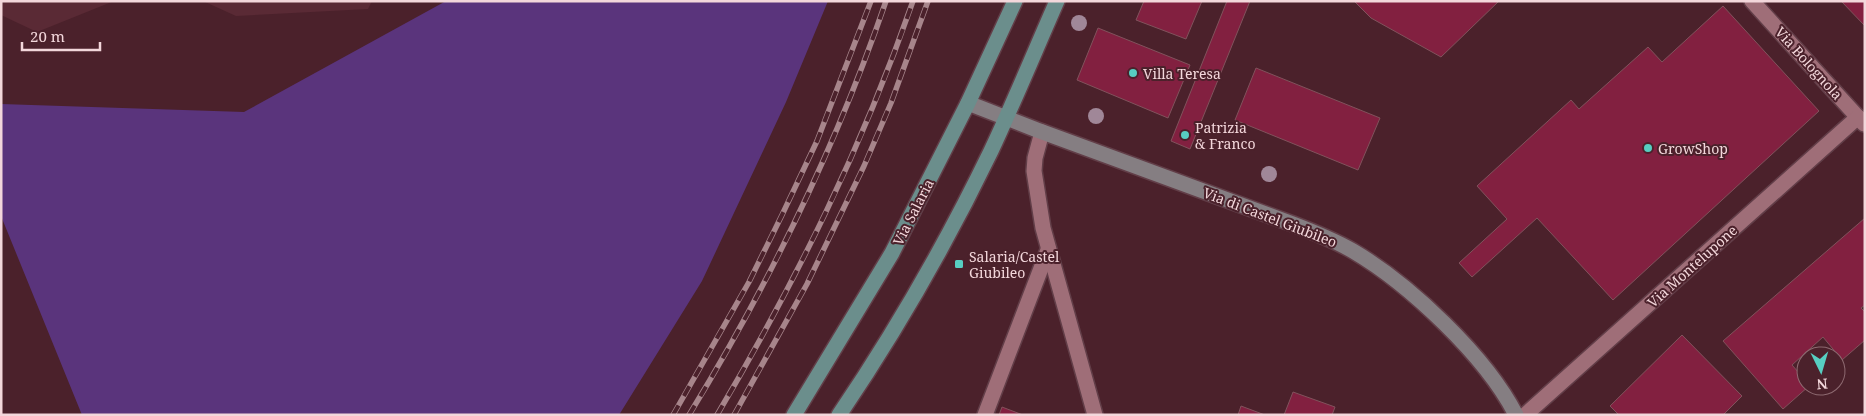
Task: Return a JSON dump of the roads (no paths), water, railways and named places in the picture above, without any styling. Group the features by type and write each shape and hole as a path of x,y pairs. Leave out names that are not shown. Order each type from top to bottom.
{"main road":[{"name":"Via Salaria","path":"794,415 892,253 968,103 1015,1"},
{"path":"840,415 896,325 942,245 982,168 1057,1"}],"street":[{"name":"Via Bolognola","path":"1752,1 1861,121"},
{"name":"Via di Castel Giubileo","path":"968,103 1293,224 1323,236 1352,251 1389,276 1452,332 1490,374 1516,415"},
{"name":"Via Montelupone","path":"1525,415 1861,121"},
{"path":"1042,132 1035,158 1034,171 1048,250 1096,415"},
{"path":"985,415 1048,250"}],"railway":[{"path":"673,415 749,282 782,215 817,141 871,1"},
{"path":"689,415 746,316 799,214 845,109 886,1"},
{"path":"717,415 774,314 826,213 872,109 913,1"},
{"path":"734,415 807,284 864,166 891,103 928,1"}],"place":[{"name":"Villa Teresa","path":"1133,73"},
{"name":"Patrizia & Franco","path":"1185,135"},
{"name":"GrowShop","path":"1648,148"},
{"name":"Salaria/Castel Giubileo","path":"959,264"}]}
